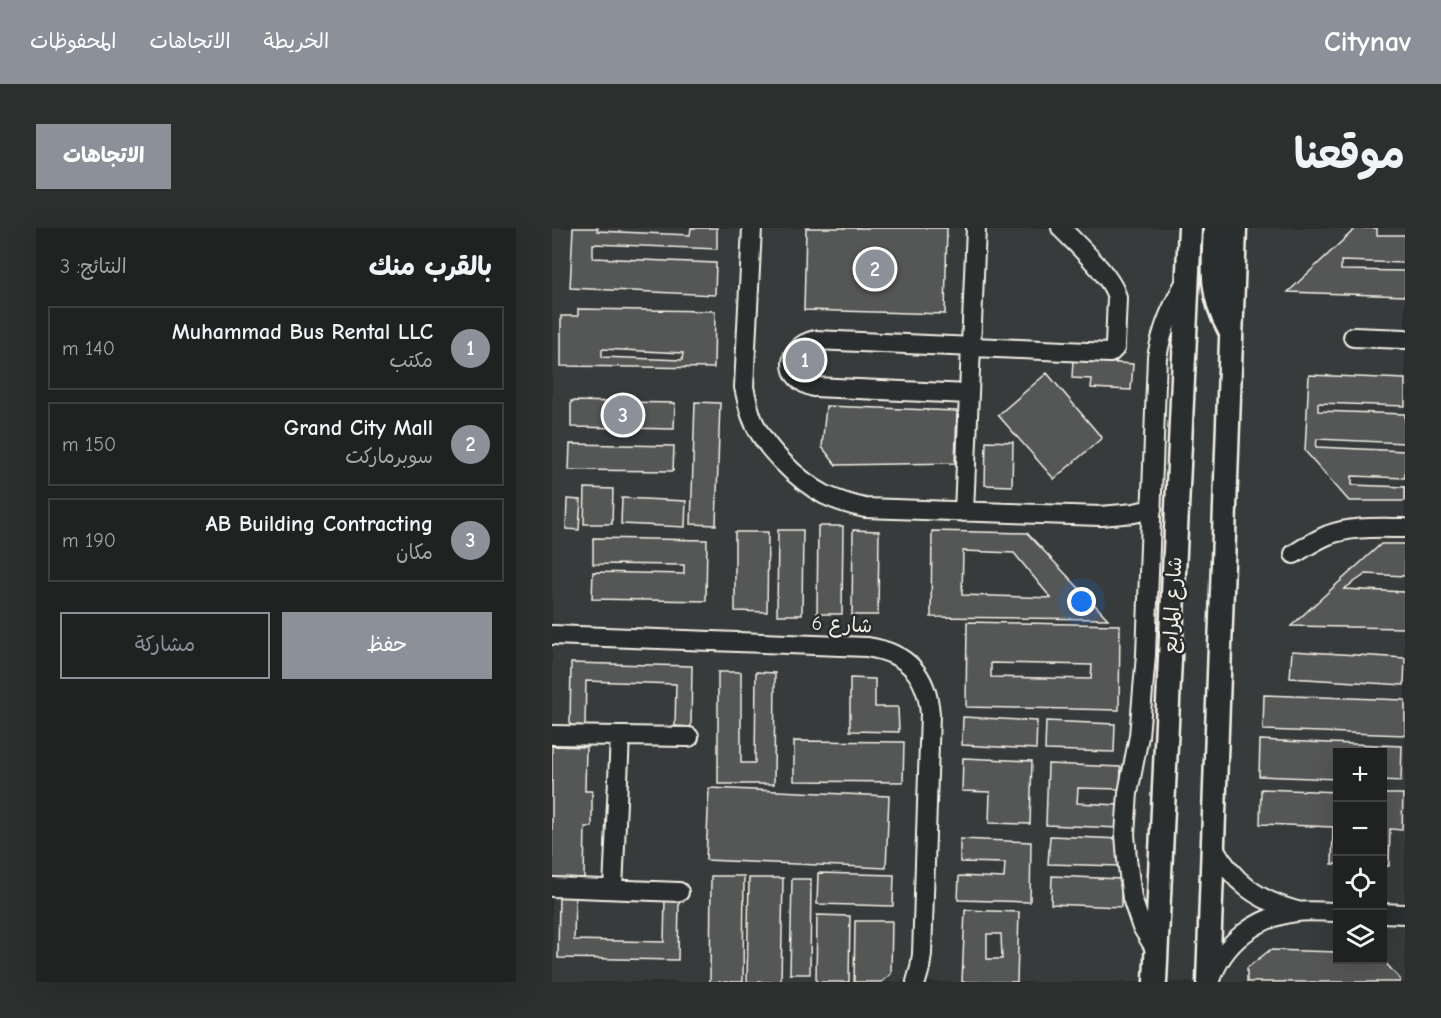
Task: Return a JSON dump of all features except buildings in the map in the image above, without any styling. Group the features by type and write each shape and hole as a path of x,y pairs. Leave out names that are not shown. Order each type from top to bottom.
{"main road":[{"path":"1180,228 1188,271"},
{"name":"شارع المرابع","path":"1155,982 1190,228"},
{"path":"1215,228 1213,282 1220,310 1231,333"},
{"path":"1209,982 1235,228"},
{"path":"1234,269 1250,228"}],"street":[{"path":"752,228 744,387 751,416 774,453 799,477 823,494 865,508 1101,516 1152,509"},
{"path":"964,512 976,228"},
{"path":"969,394 814,387 798,380 793,372 792,363 799,347 815,340 1107,353 1113,351 1116,293 1108,278 1061,228"},
{"path":"1156,950 1141,925 1132,898 1125,834 1146,655 1156,373 1165,325 1188,271"},
{"path":"1353,337 1405,339"},
{"path":"1294,554 1339,531 1405,528"},
{"name":"شارع 6","path":"552,635 867,647 895,654 907,663 925,685 930,714 922,954 916,982"},
{"path":"552,735 689,737"},
{"path":"614,889 620,736"},
{"path":"1213,846 1234,877 1248,889 1281,907 1299,911"},
{"path":"552,887 679,892"},
{"path":"1209,982 1221,958 1232,944 1261,921 1280,914 1299,911 1333,912"},
{"path":"1387,913 1405,914"}],"shaded area":[{"path":"552,228 1405,228 1405,982 552,982"}],"place":[{"name":"Grand City Mall","path":"875,269"},
{"name":"Muhammad Bus Rental LLC","path":"805,360"},
{"name":"AB Building Contracting","path":"623,415"}]}
